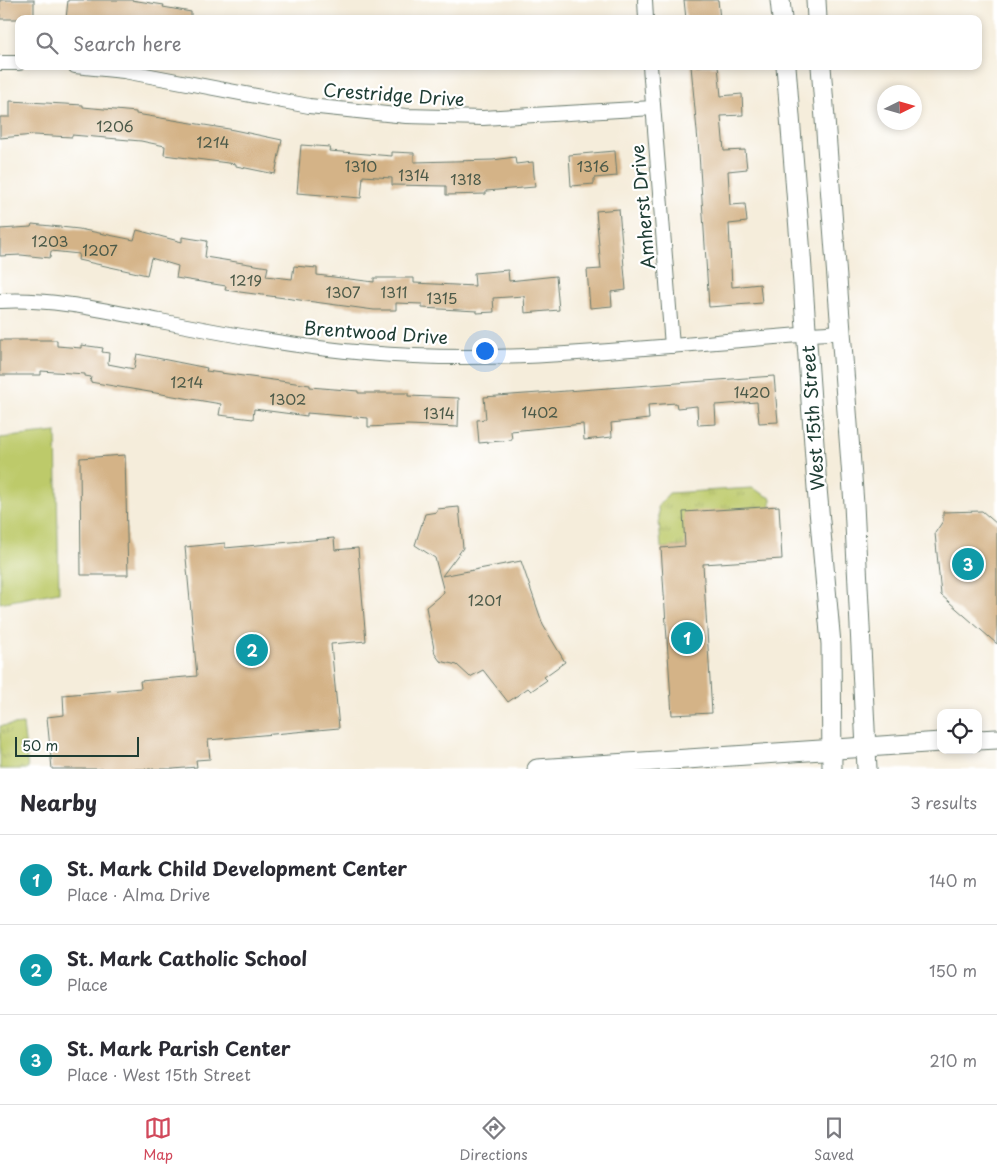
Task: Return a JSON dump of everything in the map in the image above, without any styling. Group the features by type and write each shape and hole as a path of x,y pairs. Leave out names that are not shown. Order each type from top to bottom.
{"main road":[{"path":"780,0 782,15"},
{"path":"816,0 817,15"},
{"name":"West 15th Street","path":"786,70 830,644 832,769"},
{"name":"West 15th Street","path":"821,70 854,504 867,769"},
{"path":"982,740 997,739"},
{"path":"537,769 937,742"}],"street":[{"path":"645,0 646,15"},
{"path":"0,63 15,63"},
{"name":"Crestridge Drive","path":"108,70 309,106 406,116 483,118 653,108"},
{"name":"Amherst Drive","path":"650,70 672,346"},
{"name":"Brentwood Drive","path":"0,301 77,305 274,343 367,353 470,357 554,355 841,332"}],"green space":[{"path":"56,432 59,592 0,603 0,438"},
{"path":"752,488 771,498 771,507 685,546 661,548 658,506 669,493"},
{"path":"23,724 28,769 0,769 0,726"}],"building":[{"path":"0,0 34,0 34,15 15,15 15,19 0,19"},
{"path":"68,0 131,0 164,5 163,7 191,12 191,15 66,15"},
{"path":"684,0 718,0 720,15 686,15"},
{"path":"691,70 718,70 721,96 742,94 743,115 721,116 724,151 745,150 747,169 728,171 730,205 745,204 747,222 729,224 732,287 760,284 762,303 709,307"},
{"path":"10,101 83,105 83,107 136,112 136,114 229,129 282,140 275,174 236,166 236,164 164,155 165,146 141,141 72,135 72,137 34,135 0,138 0,117 10,117"},
{"path":"301,145 330,147 329,151 392,156 392,152 414,153 414,162 493,160 515,157 516,164 533,162 535,187 486,191 486,194 446,195 446,186 392,185 392,178 363,176 361,198 297,193"},
{"path":"615,151 617,176 594,178 594,184 571,186 569,155"},
{"path":"619,209 626,290 611,292 612,306 590,308 587,270 601,269 596,211"},
{"path":"32,224 79,229 134,240 137,230 182,242 182,237 207,241 205,257 268,267 266,276 292,279 294,266 317,268 317,275 374,282 374,278 414,278 414,283 475,286 474,273 508,270 509,281 556,276 559,310 525,313 524,296 493,298 494,312 477,313 477,311 422,308 422,304 396,303 396,310 374,310 225,290 226,286 176,278 178,266 151,258 147,275 78,260 79,254 51,251 50,258 21,255 0,256 0,229 31,227"},
{"path":"0,340 57,340 57,346 81,348 81,345 103,348 102,352 109,353 108,364 134,369 137,354 207,368 206,371 310,385 310,387 358,391 358,393 408,393 408,396 459,398 458,427 408,425 368,427 368,418 307,413 307,416 254,409 253,419 219,415 221,404 90,382 91,377 85,376 85,374 41,371 41,375 0,375"},
{"path":"774,376 778,422 759,423 757,402 715,405 716,424 698,425 697,406 677,408 676,403 648,405 649,419 611,423 612,437 584,440 583,424 511,431 512,440 479,443 477,420 486,419 484,397"},
{"path":"125,455 128,575 81,575 80,458"},
{"path":"779,506 782,559 703,564 712,713 672,715 661,548 685,546 683,512"},
{"path":"459,507 463,548 442,576 521,561 543,625 565,662 544,677 547,680 531,691 528,688 508,702 483,670 470,677 457,665 440,661 435,654 426,607 444,592 435,558 415,545 425,514 437,512 437,509"},
{"path":"982,511 997,524 997,644 941,595 935,533 943,521 943,512"},
{"path":"334,538 335,550 358,548 366,641 331,644 339,728 208,740 210,759 196,760 197,767 173,769 52,769 47,717 64,715 63,695 141,688 140,681 197,676 185,547 225,543 225,548"}],"place":[{"name":"St. Mark Parish Center","path":"968,564"},
{"name":"St. Mark Child Development Center","path":"687,638"},
{"name":"St. Mark Catholic School","path":"252,650"}]}
